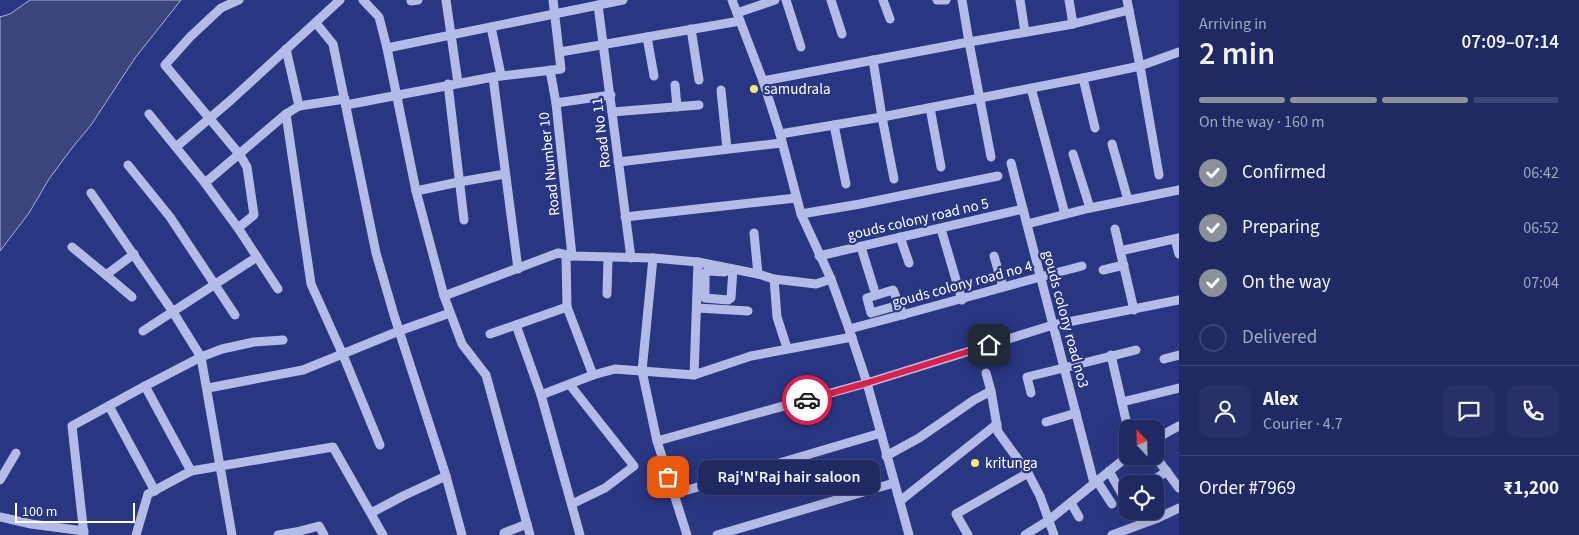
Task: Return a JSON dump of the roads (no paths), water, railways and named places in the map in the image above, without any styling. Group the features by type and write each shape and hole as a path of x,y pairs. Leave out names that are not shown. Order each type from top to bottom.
{"street":[{"path":"238,228 254,215 247,167 240,155 165,65 190,37 221,8 239,0"},
{"path":"176,147 340,0"},
{"path":"362,0 379,17 397,94 416,191 444,296 462,344 486,375 530,535"},
{"path":"446,0 458,83"},
{"path":"206,183 286,114 299,106 345,102 497,76 562,69 553,0"},
{"path":"387,48 622,0"},
{"path":"732,0 763,81 781,138 801,214 818,256 831,279 851,333 867,383 908,535"},
{"path":"560,52 691,30 739,17 775,0"},
{"path":"786,0 801,47"},
{"path":"831,0 842,34"},
{"path":"883,0 890,19"},
{"path":"937,0 946,0"},
{"path":"962,0 968,42 991,157"},
{"path":"1020,0 1025,32"},
{"path":"1069,0 1073,24"},
{"path":"1127,0 1159,175"},
{"name":"Road No 11","path":"598,5 631,258"},
{"path":"763,81 1073,24 1129,10"},
{"path":"316,23 333,44 376,253 446,476 462,535"},
{"path":"491,27 505,174 518,269"},
{"path":"691,30 699,80"},
{"path":"647,37 654,76"},
{"path":"286,49 299,106"},
{"path":"618,162 727,149 834,125 1140,66 1179,52"},
{"path":"873,60 894,179"},
{"name":"Road Number 10","path":"550,70 556,103 569,256 567,307 593,375"},
{"path":"1083,78 1095,128"},
{"path":"448,84 464,220"},
{"path":"675,85 677,107"},
{"path":"1031,88 1065,214"},
{"path":"721,90 727,149"},
{"path":"556,103 610,95"},
{"path":"612,112 699,105"},
{"path":"930,108 941,167"},
{"path":"149,114 206,183 278,289"},
{"path":"286,114 311,284 380,445"},
{"path":"834,125 846,184"},
{"path":"1112,144 1128,200"},
{"path":"1073,154 1090,208"},
{"name":"gouds colony road no3","path":"1011,162 1076,413 1096,482 1112,504"},
{"path":"128,165 170,217 235,315"},
{"path":"416,191 505,174"},
{"path":"801,214 998,176"},
{"path":"1027,224 1090,208 1179,190"},
{"path":"91,193 173,312 201,357 222,467 232,535"},
{"path":"625,217 796,198"},
{"name":"gouds colony road no 5","path":"818,256 1023,209"},
{"path":"941,228 962,300"},
{"path":"1115,229 1134,310"},
{"path":"754,233 758,274"},
{"path":"900,236 909,263"},
{"path":"1120,251 1177,238 1179,254"},
{"path":"72,247 132,297"},
{"path":"860,247 874,289"},
{"path":"444,296 558,253 569,256 653,258 698,262 733,271"},
{"path":"106,275 134,254"},
{"path":"994,256 1003,288"},
{"path":"142,332 257,257"},
{"path":"607,294 608,258"},
{"path":"653,258 642,371 657,441 687,535"},
{"path":"698,262 705,298 730,299 733,271"},
{"path":"1103,270 1124,265"},
{"name":"gouds colony road no 4","path":"694,375 751,356 851,333 885,315 903,315 1082,266"},
{"path":"542,395 593,375 615,369 694,375 697,308 701,277 708,271 758,274 774,279 816,284 831,279"},
{"path":"774,279 777,317 787,348"},
{"path":"899,305 885,315 871,313 867,298 893,290 899,305 903,315"},
{"path":"657,441 867,383 1053,325 1179,300"},
{"path":"490,334 567,307"},
{"path":"697,308 748,310"},
{"path":"208,388 303,370 450,312"},
{"path":"516,325 542,395 580,535"},
{"path":"0,517 84,533 72,426 201,357 222,349 254,342 283,340"},
{"path":"1030,393 1027,377 1136,350"},
{"path":"1111,355 1126,420"},
{"path":"1164,359 1179,355"},
{"path":"986,373 998,432 1028,473 1040,496 1054,535"},
{"path":"570,385 634,466 605,488 572,504"},
{"path":"145,386 191,471"},
{"path":"1122,402 1179,388"},
{"path":"886,456 919,438 974,400 991,391"},
{"path":"109,406 155,490"},
{"path":"1046,422 1076,413"},
{"path":"900,501 997,424"},
{"path":"1164,435 1179,426"},
{"path":"674,494 881,433"},
{"path":"136,535 148,494 191,471 333,447 383,535"},
{"path":"0,480 16,453"},
{"path":"1025,535 1049,520 1119,463"},
{"path":"1162,465 1179,488"},
{"path":"1109,471 1119,489"},
{"path":"1161,475 1167,471"},
{"path":"968,535 956,514 1028,473"},
{"path":"371,514 403,496 446,476"},
{"path":"717,535 894,482"},
{"path":"1071,503 1078,517"},
{"path":"1112,535 1179,508"},
{"path":"504,533 527,524"},
{"path":"278,535 319,526 324,535"}],"water":[{"path":"30,0 181,0 135,58 91,125 49,179 29,213 0,251 0,17 10,14"}],"place":[{"name":"samudrala","path":"754,89"},
{"name":"kritunga","path":"975,463"},
{"name":"Raj'N'Raj hair saloon","path":"668,477"}]}
